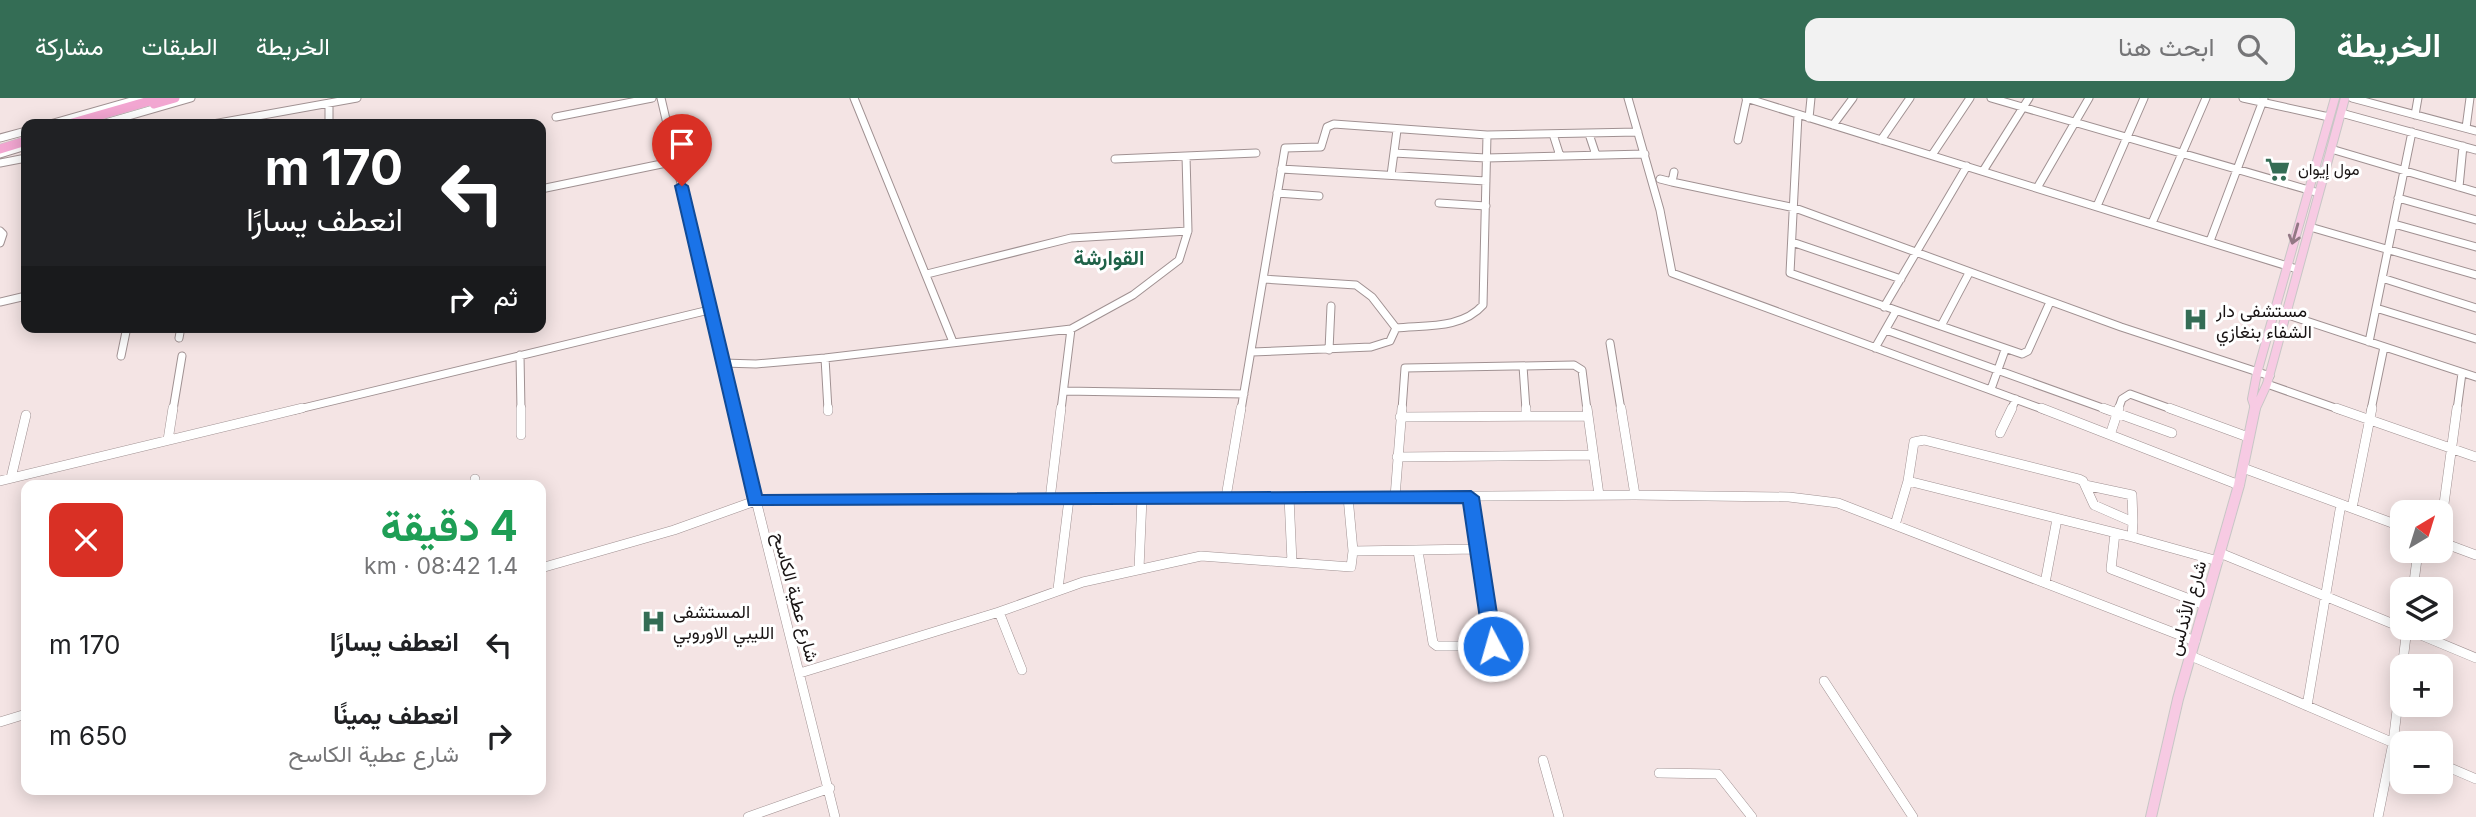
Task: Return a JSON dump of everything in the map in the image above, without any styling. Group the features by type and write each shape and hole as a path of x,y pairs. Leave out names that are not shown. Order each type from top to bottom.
{"highway":[{"path":"86,119 160,98"},
{"path":"102,119 175,98"},
{"path":"0,149 21,143"}],"main road":[{"name":"شارع الأندلس","path":"2255,408 2252,400 2257,373 2335,98"},
{"name":"شارع الأندلس","path":"2151,817 2191,656 2244,468 2255,408 2269,380 2345,98"}],"street":[{"path":"68,119 142,98"},
{"path":"118,119 191,98"},
{"path":"243,119 357,98"},
{"path":"556,117 652,98"},
{"name":"شارع عطية الكاسح","path":"661,98 755,501 830,788 835,817"},
{"path":"854,98 953,342"},
{"path":"1628,98 1645,154 1672,273 1679,278 2016,399 2239,485"},
{"path":"1738,140 1747,98 1759,100 1798,115 2297,269"},
{"path":"1809,118 1811,98"},
{"path":"1833,125 1853,98"},
{"path":"1881,140 1910,98"},
{"path":"1932,155 1970,98"},
{"path":"1991,98 2319,193"},
{"path":"1983,171 2029,98"},
{"path":"2037,188 2089,98"},
{"path":"2097,206 2144,98"},
{"path":"2151,223 2206,98"},
{"path":"2243,98 2263,100 2329,117"},
{"path":"2352,98 2476,131"},
{"path":"2415,115 2418,98"},
{"path":"2466,128 2470,98"},
{"path":"2210,241 2263,100"},
{"path":"329,103 329,119"},
{"path":"2341,113 2476,150"},
{"path":"264,119 265,115"},
{"path":"1798,115 1790,273 2022,354 2028,351 2050,302"},
{"path":"1226,497 1285,148 1321,148 1329,126 1487,135 1638,132"},
{"path":"1391,175 1397,130"},
{"path":"0,138 21,132"},
{"path":"2369,342 2412,132"},
{"path":"1553,134 1560,156"},
{"path":"1588,134 1596,155"},
{"path":"1396,328 1461,320 1481,309 1487,135"},
{"path":"2459,187 2463,146"},
{"path":"2331,149 2476,192"},
{"path":"1394,152 1486,158 1645,154"},
{"path":"1115,159 1256,153"},
{"path":"723,363 756,364 825,358 1072,329 1173,267 1184,249 1188,231 1186,156"},
{"path":"0,163 21,160"},
{"path":"546,188 676,161"},
{"path":"1884,307 1967,166"},
{"path":"1281,169 1486,181"},
{"path":"1672,181 1674,172"},
{"path":"1660,179 1795,208 2050,302 2257,373 2369,420 2476,457"},
{"path":"1278,193 1319,196"},
{"path":"2398,198 2476,220"},
{"path":"1440,203 1486,206"},
{"path":"2394,224 2476,247"},
{"path":"2309,227 2476,275"},
{"path":"0,231 3,234 0,243"},
{"path":"927,274 1071,238 1188,231"},
{"path":"1791,242 1901,279"},
{"path":"1941,326 1969,273"},
{"path":"2382,278 2476,308"},
{"path":"1264,279 1356,285 1373,297 1396,328"},
{"path":"0,302 21,297"},
{"path":"1329,350 1331,306"},
{"path":"2376,309 2476,340"},
{"path":"0,481 709,310"},
{"path":"1875,348 1896,311"},
{"path":"2285,314 2476,377"},
{"path":"1252,352 1329,350 1383,345 1390,341 1396,328"},
{"path":"1050,499 1072,329"},
{"path":"1886,330 2172,433"},
{"path":"121,356 126,333"},
{"path":"179,338 180,333"},
{"path":"1611,343 1634,495"},
{"path":"2352,508 2384,347"},
{"path":"1991,390 2006,350"},
{"path":"520,355 521,435"},
{"path":"168,440 182,356"},
{"path":"825,358 828,411"},
{"path":"1395,497 1406,368 1523,366 1580,368 1599,495"},
{"path":"1523,366 1526,416"},
{"path":"2444,500 2462,373"},
{"path":"1064,391 1244,394"},
{"path":"2109,435 2125,395 2130,394 2248,437"},
{"path":"2000,433 2016,399"},
{"path":"11,478 26,415"},
{"path":"1400,417 1588,416"},
{"path":"1895,525 1908,481 1912,453 1918,440 2079,479 2085,485 2094,505 2133,522"},
{"path":"1397,457 1593,455"},
{"path":"2244,468 2390,522"},
{"path":"1908,481 2219,557 2390,622"},
{"path":"2085,485 2132,495 2132,537"},
{"path":"546,567 674,530 755,501 1599,495 1814,498 1838,503 2195,641"},
{"path":"1289,497 1292,562"},
{"path":"800,673 999,612 1058,589 1201,556 1348,568 1353,563 1353,551 1348,497"},
{"path":"1418,551 1433,643 1437,646 1486,648 1494,644 1471,497"},
{"path":"1139,569 1142,498"},
{"path":"1058,589 1069,499"},
{"path":"2307,706 2341,504"},
{"path":"2045,583 2057,519"},
{"path":"2115,533 2109,566 2111,569 2205,605"},
{"path":"2454,547 2476,555"},
{"path":"1353,551 1478,548"},
{"path":"999,612 1022,670"},
{"path":"2399,731 2404,640"},
{"path":"2433,640 2476,658"},
{"path":"2191,656 2390,742"},
{"path":"1824,681 1913,817"},
{"path":"0,722 21,716"},
{"path":"1543,760 1559,817"},
{"path":"2453,769 2476,779"},
{"path":"1659,773 1718,775 1752,817"},
{"path":"2378,817 2390,774"},
{"path":"748,817 830,788"}],"place":[{"name":"مول إيوان","path":"2278,169"},
{"name":"مستشفى دار الشفاء بنغازي","path":"2196,320"},
{"name":"المستشفی الليبي الاوروبي","path":"653,621"}],"district":[{"name":"القوارشة","path":"1109,257"}],"route":[{"path":"682,186 755,501 1471,497 1493,646"}]}
